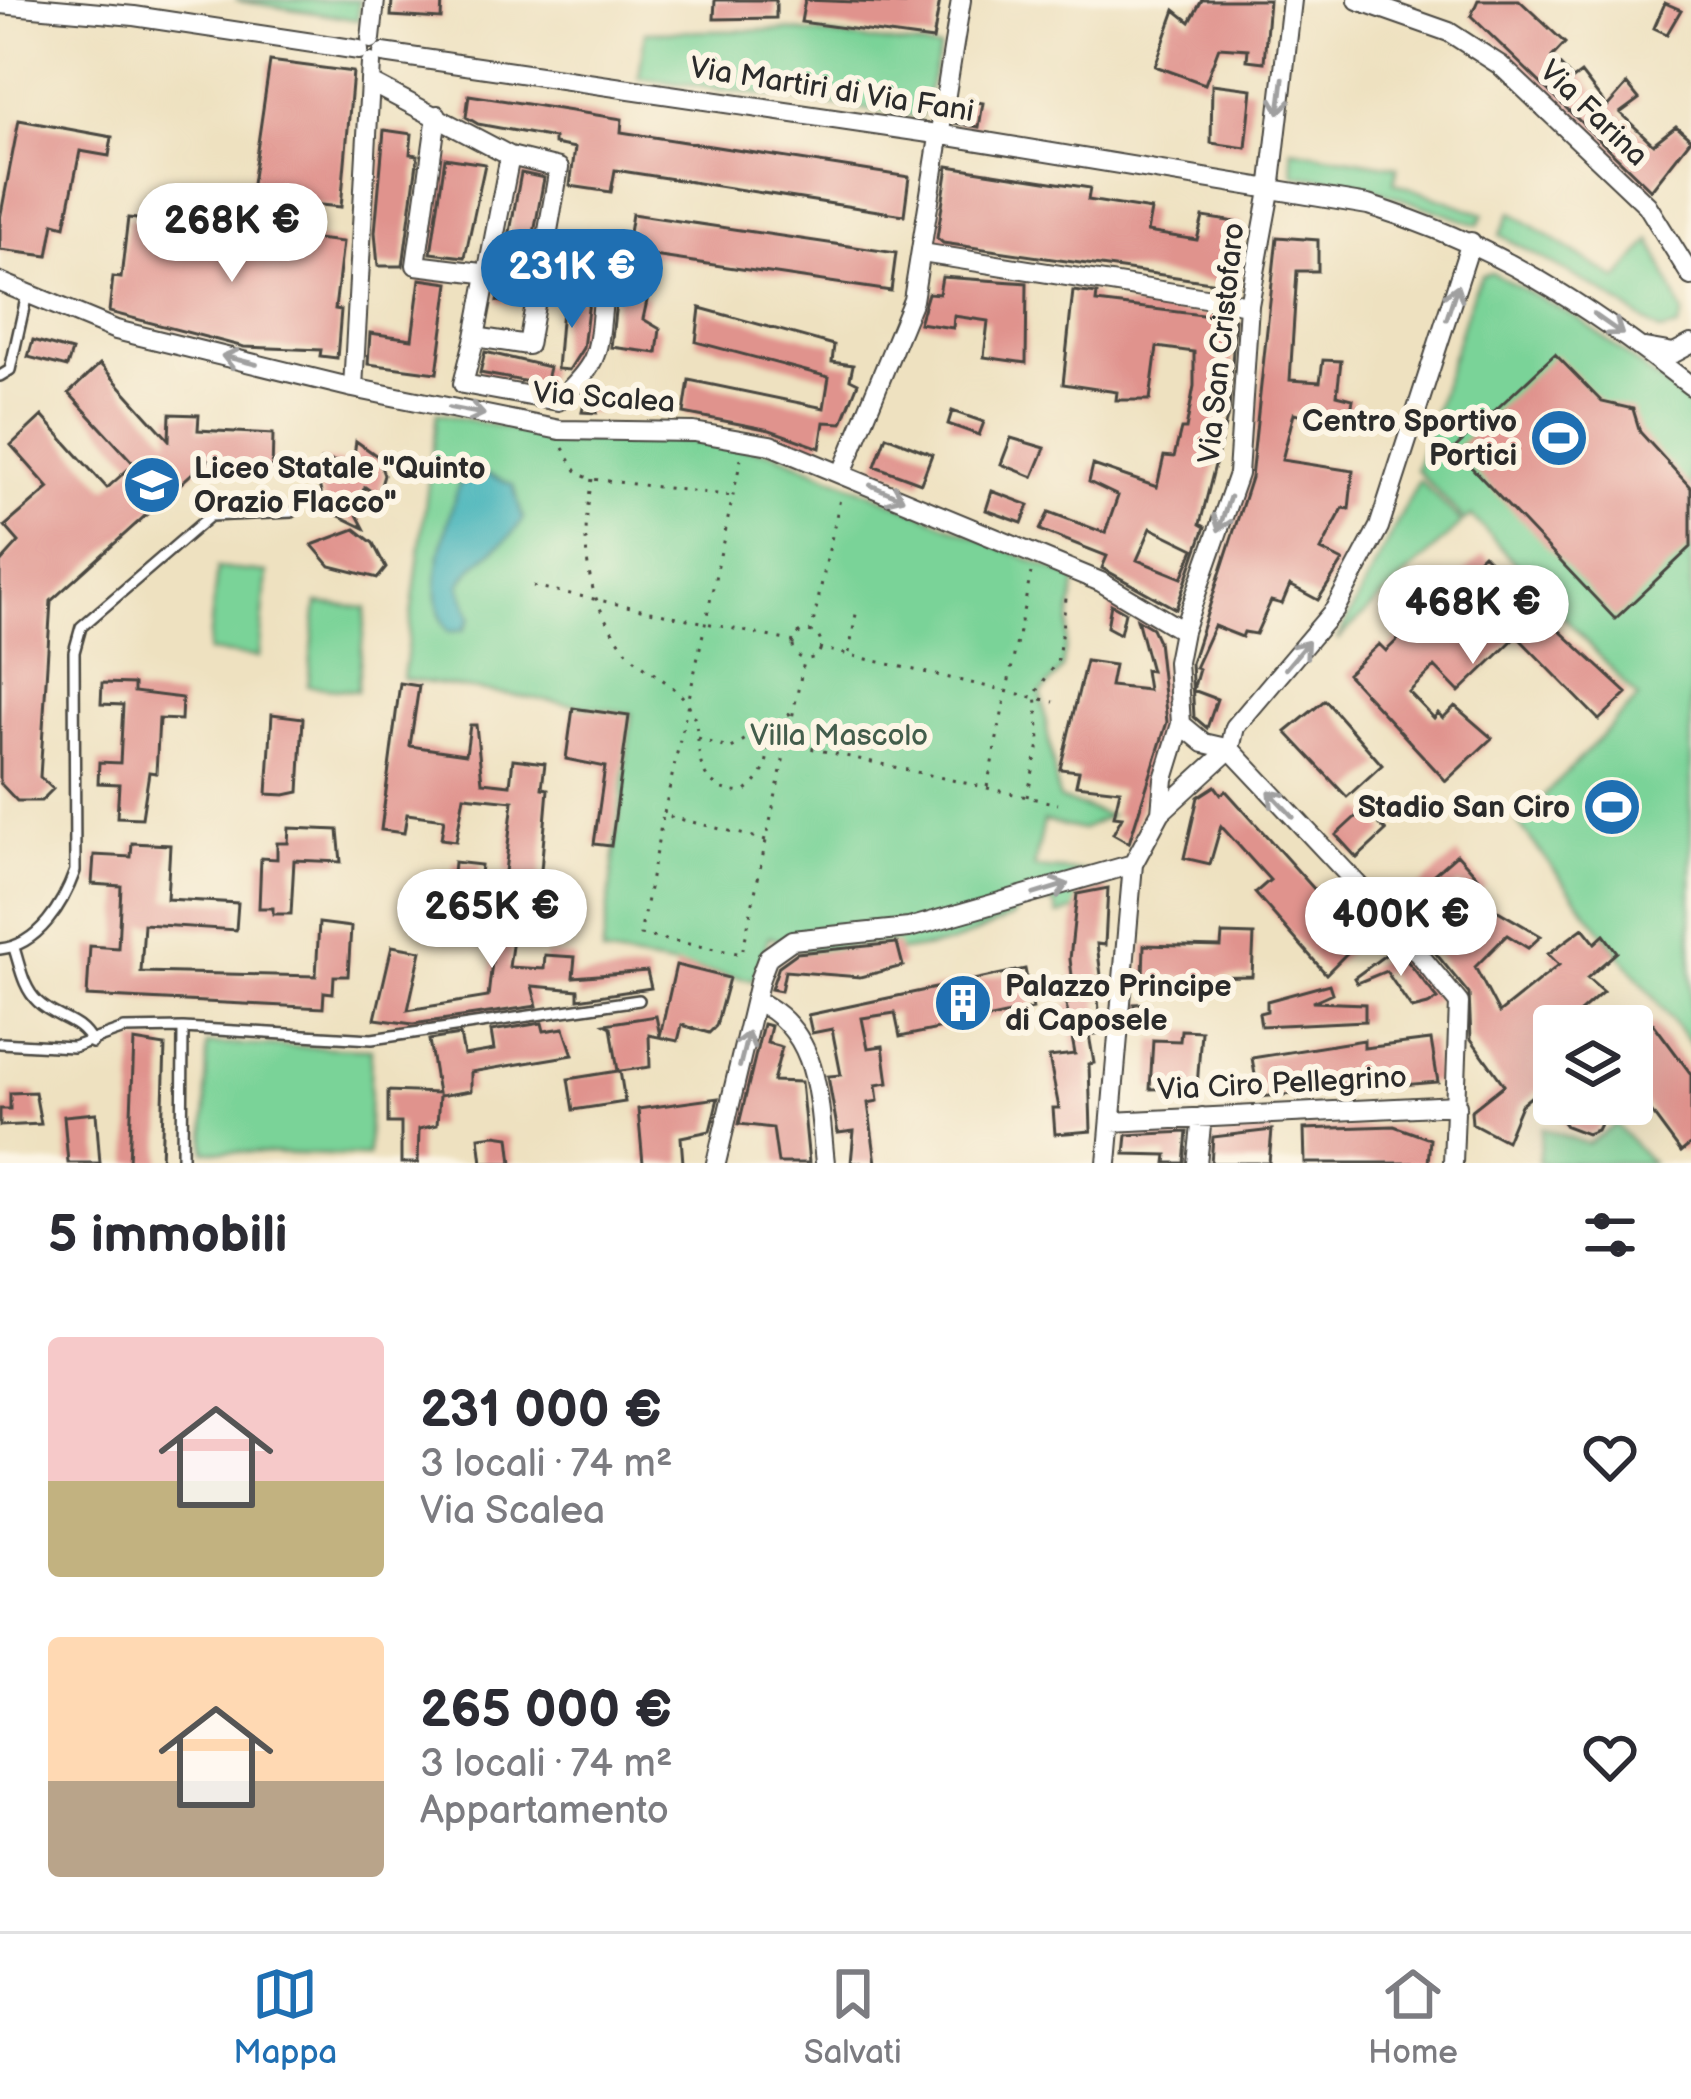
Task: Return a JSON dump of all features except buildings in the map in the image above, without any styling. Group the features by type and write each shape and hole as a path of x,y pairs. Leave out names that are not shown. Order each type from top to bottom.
{"street":[{"path":"353,388 375,0"},
{"path":"840,479 913,300 944,135 961,0"},
{"name":"Via San Cristofaro","path":"1161,812 1164,779 1181,724 1178,662 1183,631 1238,474 1250,305 1270,191 1292,0"},
{"name":"Via Farina","path":"1358,0 1449,32 1500,65 1647,205 1691,276"},
{"name":"Via Martiri di Via Fani","path":"0,4 134,16 371,58 944,135 1270,191"},
{"path":"371,58 437,115 510,156 559,168 528,345 475,337"},
{"path":"437,115 416,265 490,274"},
{"path":"510,156 490,274 463,384 557,401 587,376 597,360 604,290 539,279"},
{"path":"1270,191 1368,205 1471,242 1538,275 1691,386"},
{"path":"1106,1163 1133,864 1161,812 1230,749 1235,727 1335,609 1379,527 1471,242"},
{"path":"922,253 1250,305"},
{"name":"Via Scalea","path":"0,282 116,330 560,437 694,432 770,445 840,479 1101,582 1183,631"},
{"path":"1641,347 1660,353 1691,344"},
{"path":"1181,724 1204,743 1230,749 1388,917 1459,1004 1453,1163"},
{"path":"716,1163 769,957 792,940 909,928 1133,864"},
{"path":"756,1001 781,1012 806,1042 816,1077 825,1163"},
{"name":"Via Ciro Pellegrino","path":"1111,1121 1456,1105"},
{"path":"1197,1163 1202,1117"}],"lane":[{"path":"0,376 10,370 27,294"},
{"path":"0,949 14,948 64,902 76,871 74,652 81,627 210,516 292,512"},
{"path":"14,948 26,986 40,1005 77,1022 92,1043"},
{"path":"0,1043 92,1043 124,1029 183,1028 372,1039 639,1000"},
{"path":"182,1163 183,1028"}],"path":[{"path":"560,437 579,443"},
{"path":"560,437 578,474 592,479 733,496"},
{"path":"743,451 640,934 742,954 805,657"},
{"path":"592,479 583,545 586,579 629,653 687,702 707,778 724,791 743,793 766,769 771,752 767,726"},
{"path":"812,633 840,479"},
{"path":"987,788 1033,567"},
{"path":"1027,797 1040,740 1036,698 1058,659 1068,584"},
{"path":"532,586 795,642"},
{"path":"849,655 856,614"},
{"path":"798,630 822,635 817,660 792,654 795,642 798,630"},
{"path":"819,648 1054,702"},
{"path":"696,737 730,749 793,712"},
{"path":"787,743 1058,805"},
{"path":"664,815 766,840"}],"green space":[{"path":"234,0 359,0 358,20"},
{"path":"786,30 940,49 921,117 639,78 645,32"},
{"path":"1291,149 1398,167 1394,182 1484,214 1478,225 1354,182 1294,175"},
{"path":"1511,212 1618,280 1651,240 1683,314 1678,328 1660,332 1601,291 1500,235"},
{"name":"Centro Sportivo Portici","path":"1492,273 1581,320 1691,406 1691,1046 1518,823 1638,698 1472,516 1465,521 1416,469 1474,289 1482,275"},
{"name":"Villa Mascolo","path":"437,413 554,439 669,438 773,452 1076,579 1062,669 1041,694 1059,799 1109,816 1081,830 1044,821 1034,868 1099,873 1100,905 1058,915 1054,902 1019,907 1014,916 950,944 827,962 769,936 754,980 602,954 632,713 403,679"},
{"path":"1419,480 1462,523 1337,640"},
{"path":"217,568 267,573 259,657 208,652"},
{"path":"317,603 366,608 357,691 308,686"},
{"path":"207,1044 371,1049 368,1156 205,1151"},
{"path":"1616,1125 1652,1163 1538,1163 1542,1128 1587,1144"}],"water":[{"path":"487,474 513,485 523,518 466,576 460,586 471,617 464,630 449,632 437,599 443,540 459,484"}],"place":[{"name":"Centro Sportivo Portici","path":"1559,438"},
{"name":"Liceo Statale \"Quinto Orazio Flacco\"","path":"152,485"},
{"name":"Stadio San Ciro","path":"1612,807"},
{"name":"Palazzo Principe di Caposele","path":"963,1003"}]}
